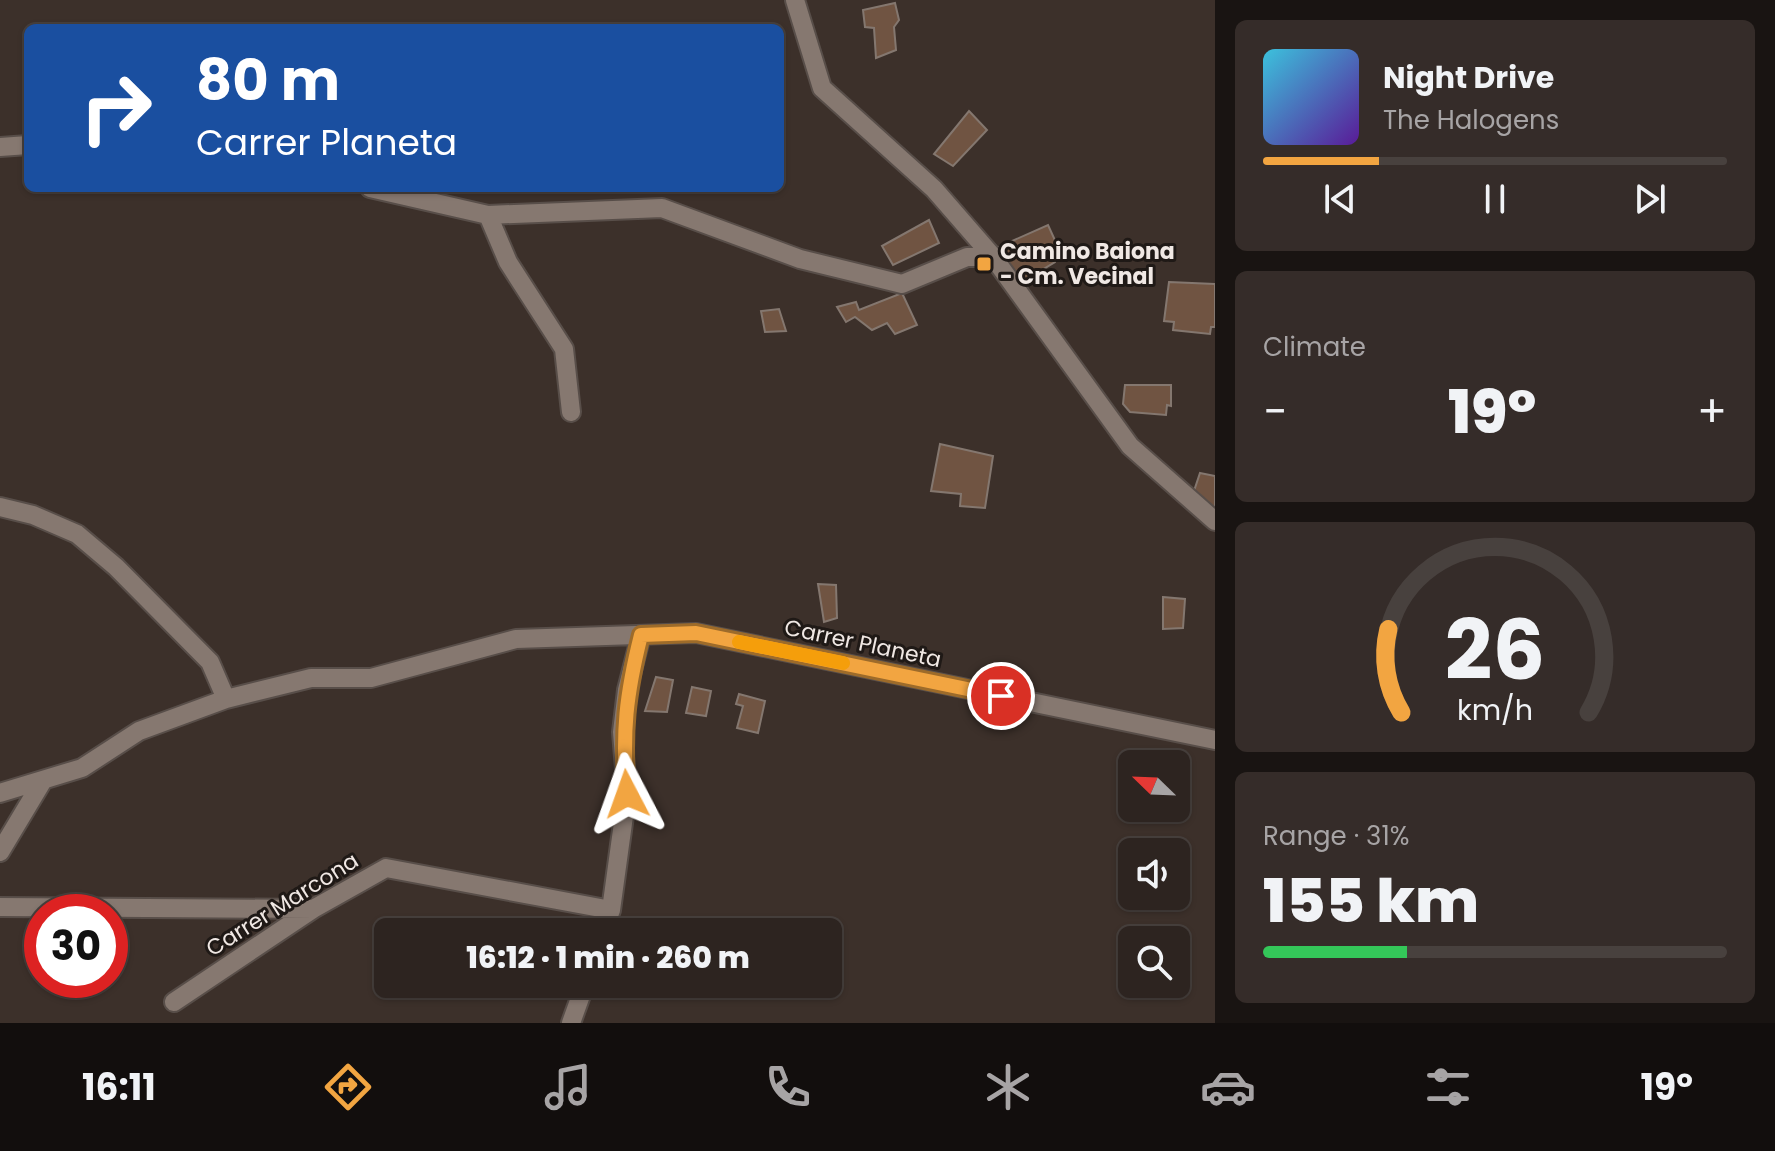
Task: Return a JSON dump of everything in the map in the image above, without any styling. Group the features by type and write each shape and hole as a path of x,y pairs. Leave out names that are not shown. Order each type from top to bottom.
{"street":[{"path":"795,0 822,88 934,189 993,257 1130,446 1215,521"},
{"path":"0,147 24,145"},
{"path":"387,192 488,215 662,208 800,259 902,284 967,257 993,257"},
{"path":"488,215 508,262 564,349 571,412"},
{"path":"0,507 33,515 77,534 87,542 210,662 226,699"},
{"name":"Carrer Planeta","path":"0,793 82,768 139,731 226,699 311,678 371,678 516,639 696,633 1215,740"},
{"path":"608,918 627,794 622,732 627,690 641,635"},
{"path":"0,852 42,782"},
{"name":"Carrer Marcona","path":"174,1002 313,909 386,868 611,910"},
{"path":"0,907 313,909"},
{"path":"571,1023 580,998"}],"building":[{"path":"895,3 899,20 894,27 896,50 876,58 874,28 865,27 863,10"},
{"path":"969,111 987,130 953,166 934,154"},
{"path":"929,220 939,243 893,265 882,246"},
{"path":"1048,225 1059,249 1055,262 1022,282 994,249"},
{"path":"1169,282 1215,284 1215,327 1211,327 1210,334 1173,330 1174,322 1164,321"},
{"path":"902,293 917,325 895,334 887,323 872,330 855,317 846,322 837,307 856,302 859,310"},
{"path":"779,309 786,331 765,332 761,311"},
{"path":"1125,385 1171,385 1171,406 1167,405 1166,415 1130,412 1123,404"},
{"path":"940,444 993,456 985,508 960,506 961,494 931,491"},
{"path":"1200,473 1215,476 1215,508 1194,491"},
{"path":"818,584 836,585 837,618 824,622"},
{"path":"1163,597 1185,599 1183,628 1163,629"},
{"path":"656,677 673,680 667,712 645,711"},
{"path":"692,687 711,691 706,716 686,713"},
{"path":"739,694 765,701 758,733 737,728 743,706 736,704"}],"slow traffic":[{"path":"739,642 843,663"}],"place":[{"name":"Camino Baiona - Cm. Vecinal","path":"984,264"}],"route":[{"path":"627,794 622,732 627,690 641,635 668,631 696,633 1001,696"}]}
